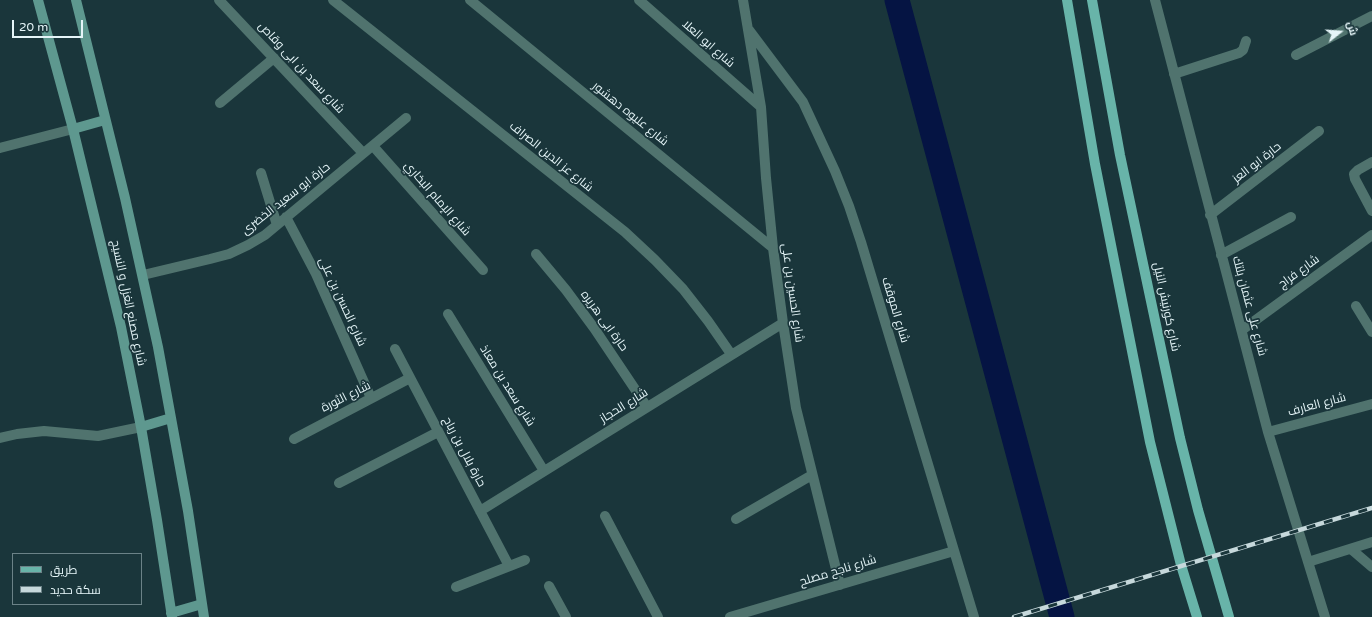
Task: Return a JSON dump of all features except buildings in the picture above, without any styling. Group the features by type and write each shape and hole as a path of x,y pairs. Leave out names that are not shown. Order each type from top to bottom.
{"main road":[{"name":"شارع مصنع الغزل و النسيج","path":"38,0 73,129 121,327 141,427 157,520 170,616"},
{"name":"شارع مصنع الغزل و النسيج","path":"76,0 142,275 171,418 204,617"},
{"path":"1067,0 1095,164 1150,442 1179,558 1197,617"},
{"name":"شارع كورنيش النيل","path":"1092,0 1120,155 1180,438 1198,510 1229,617"},
{"path":"73,129 105,120"},
{"path":"141,427 171,418"},
{"path":"170,616 202,604"}],"street":[{"name":"شارع سعد بن ابى وقاص","path":"219,0 363,153"},
{"name":"شارع عز الدين الصراف","path":"334,0 625,232 683,289 731,354"},
{"name":"شارع عليوه دهشور","path":"470,0 773,248"},
{"name":"شارع ابو العلا","path":"639,0 761,107"},
{"name":"شارع الحسين بن على","path":"744,0 761,107 766,178 782,323 796,408 840,585"},
{"name":"شارع على عثمان بلتك","path":"1155,0 1268,432 1325,617"},
{"path":"1296,55 1372,16"},
{"name":"شارع الموقف","path":"749,30 803,102 835,171 861,242 974,617"},
{"path":"1174,74 1239,53 1245,46 1246,41"},
{"path":"220,103 274,58"},
{"name":"حارة ابو سعيد الخضرى","path":"142,275 230,254 265,235 406,118"},
{"path":"0,148 73,129"},
{"name":"حارة ابو العز","path":"1210,215 1319,131"},
{"name":"شارع الإمام البخاري","path":"373,146 483,270"},
{"path":"1372,162 1354,174 1355,179 1372,211"},
{"path":"261,173 277,225"},
{"path":"1221,255 1291,217"},
{"name":"شارع الحسن بن على","path":"286,218 316,274 371,398"},
{"name":"شارع فراج","path":"1242,330 1372,235"},
{"name":"حارة ابى هريره","path":"536,254 594,328 647,407"},
{"path":"1356,306 1372,332"},
{"name":"شارع سعد بن معاذ","path":"448,314 544,471"},
{"name":"شارع الحجاز","path":"480,511 782,323"},
{"name":"حارة بلال بن رباح","path":"395,349 509,566"},
{"name":"شارع الثورة","path":"294,439 410,378"},
{"name":"شارع العارف","path":"1268,432 1372,404"},
{"path":"0,438 44,431 98,436 141,427"},
{"path":"339,483 438,432"},
{"path":"736,519 812,475"},
{"path":"605,516 658,617"},
{"path":"1308,562 1372,542"},
{"path":"1351,549 1372,567"},
{"name":"شارع ناجح مصلح","path":"730,617 954,550"},
{"path":"456,587 525,560"},
{"path":"549,586 566,617"}],"waterway":[{"path":"897,0 1062,617"}],"railway":[{"path":"1014,617 1372,508"}]}
